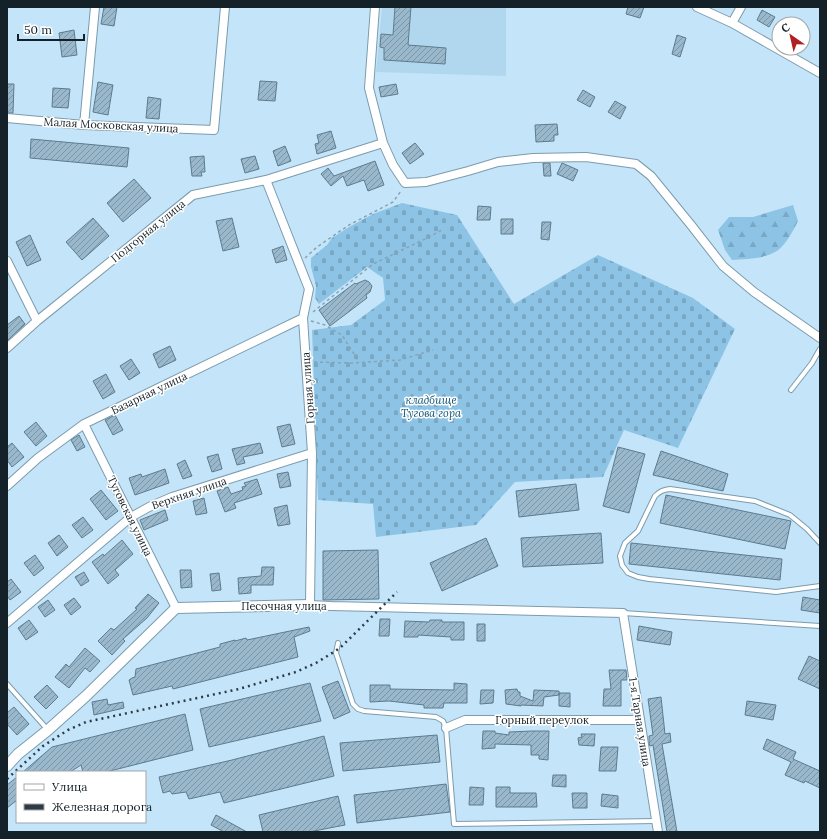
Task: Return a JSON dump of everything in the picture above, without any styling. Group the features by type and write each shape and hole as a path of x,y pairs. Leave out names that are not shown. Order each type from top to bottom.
{"street":[{"path":"84,125 95,7"},
{"name":"Малая Московская улица","path":"7,118 84,125 214,130 225,7"},
{"path":"374,7 369,88 383,143 393,165 405,183 426,182 498,162 533,158 586,157 636,164 651,176 723,266 754,292 820,338"},
{"path":"696,7 732,23 820,72"},
{"path":"732,23 741,7"},
{"name":"Подгорная улица","path":"7,348 37,320 193,195 266,180 383,143"},
{"name":"Горная улица","path":"266,180 309,289 303,318 312,453 310,604"},
{"path":"7,261 37,320"},
{"name":"Базарная улица","path":"7,486 38,458 84,424 303,318"},
{"name":"Туговская улица","path":"84,424 176,608"},
{"name":"Верхняя улица","path":"7,623 131,517 172,497 312,453"},
{"name":"Песочная улица","path":"176,608 310,604 331,606 623,612"},
{"path":"7,766 18,754 48,730 86,696 176,608"},
{"name":"1-я Тарная улица","path":"623,612 658,832"},
{"name":"Горный переулок","path":"446,728 465,720 640,720"}],"lane":[{"path":"791,390 812,363 820,349"},
{"path":"820,543 808,529 790,515 754,501 670,489 659,492 656,496 638,531 625,543 620,556 622,565 628,573 643,578 776,592 820,586"},
{"path":"623,612 820,626"},
{"path":"338,643 336,653 353,704 358,709 364,712 436,717 443,721 446,728 454,824 656,821"},
{"path":"7,684 48,730"}],"path":[{"path":"299,263 349,225 393,202 406,186 405,183"},
{"path":"303,318 373,264 442,230"},
{"path":"303,318 324,325 342,335 360,362"},
{"path":"306,363 400,360 433,350"}],"shaded area":[{"path":"382,7 506,7 506,76 376,72"}],"green space":[{"name":"кладбище Тугова гора","path":"402,203 457,215 514,304 598,255 693,298 735,329 678,448 624,430 603,477 515,482 476,525 376,537 373,504 318,500 312,330 351,325 385,300 383,278 367,267 319,304 315,298 316,286 311,267 311,258 327,245 332,238 349,227 373,214"},
{"path":"793,205 798,221 794,230 781,248 769,255 732,260 725,250 718,230 729,217 753,217"}],"building":[{"path":"104,7 117,7 114,26 101,24"},
{"path":"395,7 411,7 408,45 446,48 445,64 384,60 384,48 380,47 381,34 393,35"},
{"path":"628,7 644,7 640,18 626,14"},
{"path":"762,10 773,16 771,16 771,24 769,27 757,20"},
{"path":"74,30 77,55 62,57 59,33"},
{"path":"677,35 686,38 680,57 672,54"},
{"path":"260,81 277,82 275,101 258,100"},
{"path":"98,82 113,85 108,115 93,112"},
{"path":"7,84 14,84 13,113 7,113"},
{"path":"396,84 398,94 381,97 379,87"},
{"path":"53,88 70,89 68,108 52,107"},
{"path":"583,90 595,97 590,107 577,100"},
{"path":"148,97 161,99 159,119 146,118"},
{"path":"615,101 626,107 620,119 608,112"},
{"path":"557,124 558,135 554,135 554,141 536,142 535,125"},
{"path":"331,131 336,148 317,154 315,144 319,143 317,135"},
{"path":"31,139 129,148 127,167 30,158"},
{"path":"415,143 424,154 410,164 402,153"},
{"path":"285,146 291,161 278,166 273,151"},
{"path":"204,156 205,172 201,172 202,176 192,176 190,157"},
{"path":"255,156 259,169 245,173 241,159"},
{"path":"375,161 384,185 368,191 364,180 347,186 343,176 331,186 321,174 328,168 334,176"},
{"path":"543,163 550,163 551,176 544,176"},
{"path":"562,163 578,170 573,181 557,174"},
{"path":"134,179 151,198 123,222 107,203"},
{"path":"478,206 491,207 490,220 477,220"},
{"path":"93,218 109,236 82,260 66,242"},
{"path":"232,218 239,247 223,251 216,221"},
{"path":"501,219 513,219 513,234 501,234"},
{"path":"542,222 551,222 549,240 541,239"},
{"path":"30,235 41,260 27,266 16,242"},
{"path":"283,246 287,260 276,263 272,250"},
{"path":"365,280 372,286 370,292 366,295 367,298 330,326 319,310 355,283 356,284"},
{"path":"19,316 25,324 7,341 7,325"},
{"path":"170,346 176,360 159,368 153,354"},
{"path":"131,359 140,373 129,380 120,366"},
{"path":"106,374 115,392 103,399 93,381"},
{"path":"115,415 123,430 113,435 105,420"},
{"path":"36,422 47,436 36,446 24,432"},
{"path":"290,424 295,444 282,447 277,427"},
{"path":"79,435 85,447 77,451 71,440"},
{"path":"12,443 24,457 12,467 7,460 7,447"},
{"path":"260,443 263,453 243,457 245,463 237,465 232,449"},
{"path":"618,447 645,454 629,513 603,506"},
{"path":"661,451 728,474 723,491 653,475"},
{"path":"218,454 222,469 212,472 207,457"},
{"path":"185,460 192,476 183,479 177,464"},
{"path":"165,469 169,483 135,495 129,478 141,474 142,477"},
{"path":"288,472 291,486 280,488 277,474"},
{"path":"257,479 262,494 234,503 236,508 225,512 217,491 228,487 231,494 243,490 242,487 246,486 244,483"},
{"path":"576,484 579,510 519,517 516,491"},
{"path":"101,490 118,511 106,520 90,499"},
{"path":"666,495 791,521 785,549 660,523"},
{"path":"204,498 207,513 196,515 193,501"},
{"path":"287,505 290,524 278,526 274,508"},
{"path":"165,510 168,520 144,530 140,520"},
{"path":"83,517 93,530 82,538 72,525"},
{"path":"601,533 603,563 523,567 521,538"},
{"path":"59,535 68,547 57,556 48,543"},
{"path":"486,538 498,566 442,591 430,563"},
{"path":"122,540 133,554 115,570 119,575 108,584 92,562 103,554 104,556"},
{"path":"631,543 782,559 780,580 629,564"},
{"path":"378,550 379,599 323,600 323,551"},
{"path":"35,555 44,568 34,576 24,563"},
{"path":"262,567 274,567 273,585 251,585 251,593 239,594 238,578 261,576"},
{"path":"180,570 191,570 192,587 181,588"},
{"path":"84,572 89,581 81,586 75,577"},
{"path":"219,573 221,590 212,591 210,574"},
{"path":"11,579 21,592 10,600 7,596 7,582"},
{"path":"148,594 159,603 147,618 123,639 125,641 112,655 98,641 111,628 114,630 137,609 135,608"},
{"path":"803,597 820,600 820,613 801,610"},
{"path":"74,598 81,607 71,615 64,605"},
{"path":"48,600 55,610 45,617 38,607"},
{"path":"380,619 390,619 389,636 379,636"},
{"path":"29,620 38,632 26,640 18,628"},
{"path":"430,620 442,620 442,622 464,622 464,640 451,640 451,637 418,635 418,637 404,637 405,621 429,622"},
{"path":"477,624 485,624 485,641 477,641"},
{"path":"639,626 672,632 670,645 637,640"},
{"path":"309,627 310,631 294,637 298,657 173,689 172,686 133,695 129,680 135,677 136,669 220,647 220,644 235,640 246,638 247,640"},
{"path":"85,648 100,661 90,672 85,668 69,688 55,677 66,664 69,667"},
{"path":"809,656 820,661 820,689 798,679"},
{"path":"609,670 626,670 627,680 621,680 621,706 603,706 604,689 611,689"},
{"path":"338,681 350,712 334,719 322,687"},
{"path":"310,683 321,721 209,747 200,709"},
{"path":"454,683 467,684 467,703 444,703 443,708 424,708 424,705 389,701 370,702 370,685 390,685 390,689 454,690"},
{"path":"47,685 58,697 46,709 34,697"},
{"path":"517,689 518,692 520,692 520,696 533,701 534,690 559,691 559,695 544,697 543,706 506,704 505,690"},
{"path":"481,690 494,690 493,703 480,704"},
{"path":"559,693 570,693 570,707 559,706"},
{"path":"661,697 665,734 670,733 671,742 662,744 677,832 667,832 653,745 650,746 649,743 649,736 653,735 648,699"},
{"path":"107,699 108,705 123,702 124,708 94,715 92,702"},
{"path":"747,701 776,705 773,720 745,715"},
{"path":"14,707 29,724 17,735 7,724 7,713"},
{"path":"185,714 193,750 110,771 83,771 81,765 72,771 24,771 52,747"},
{"path":"483,731 495,731 495,733 509,735 509,732 549,731 548,760 539,759 539,755 531,755 531,745 495,744 495,748 482,749"},
{"path":"581,734 595,734 594,746 579,745 578,738 582,737"},
{"path":"437,735 440,762 343,771 340,743"},
{"path":"324,736 334,776 224,803 220,792 189,799 186,792 172,794 170,791 163,793 159,777"},
{"path":"767,739 796,752 793,759 820,771 820,788 805,781 804,783 785,775 791,762 763,749"},
{"path":"601,747 618,747 616,771 599,771"},
{"path":"553,775 566,775 566,787 552,786"},
{"path":"16,778 16,801 7,808 7,785"},
{"path":"446,784 450,812 357,823 354,795"},
{"path":"470,787 484,788 483,805 469,805"},
{"path":"496,787 510,787 510,793 536,793 537,807 496,807"},
{"path":"572,793 587,793 587,808 573,808"},
{"path":"602,794 618,796 618,808 601,806"},
{"path":"338,796 345,825 309,832 263,832 259,815"},
{"path":"216,815 247,832 224,832 211,825"}],"railway":[{"path":"7,779 43,746 68,730 86,722 239,689 296,672 316,663 340,648 397,592"}]}
